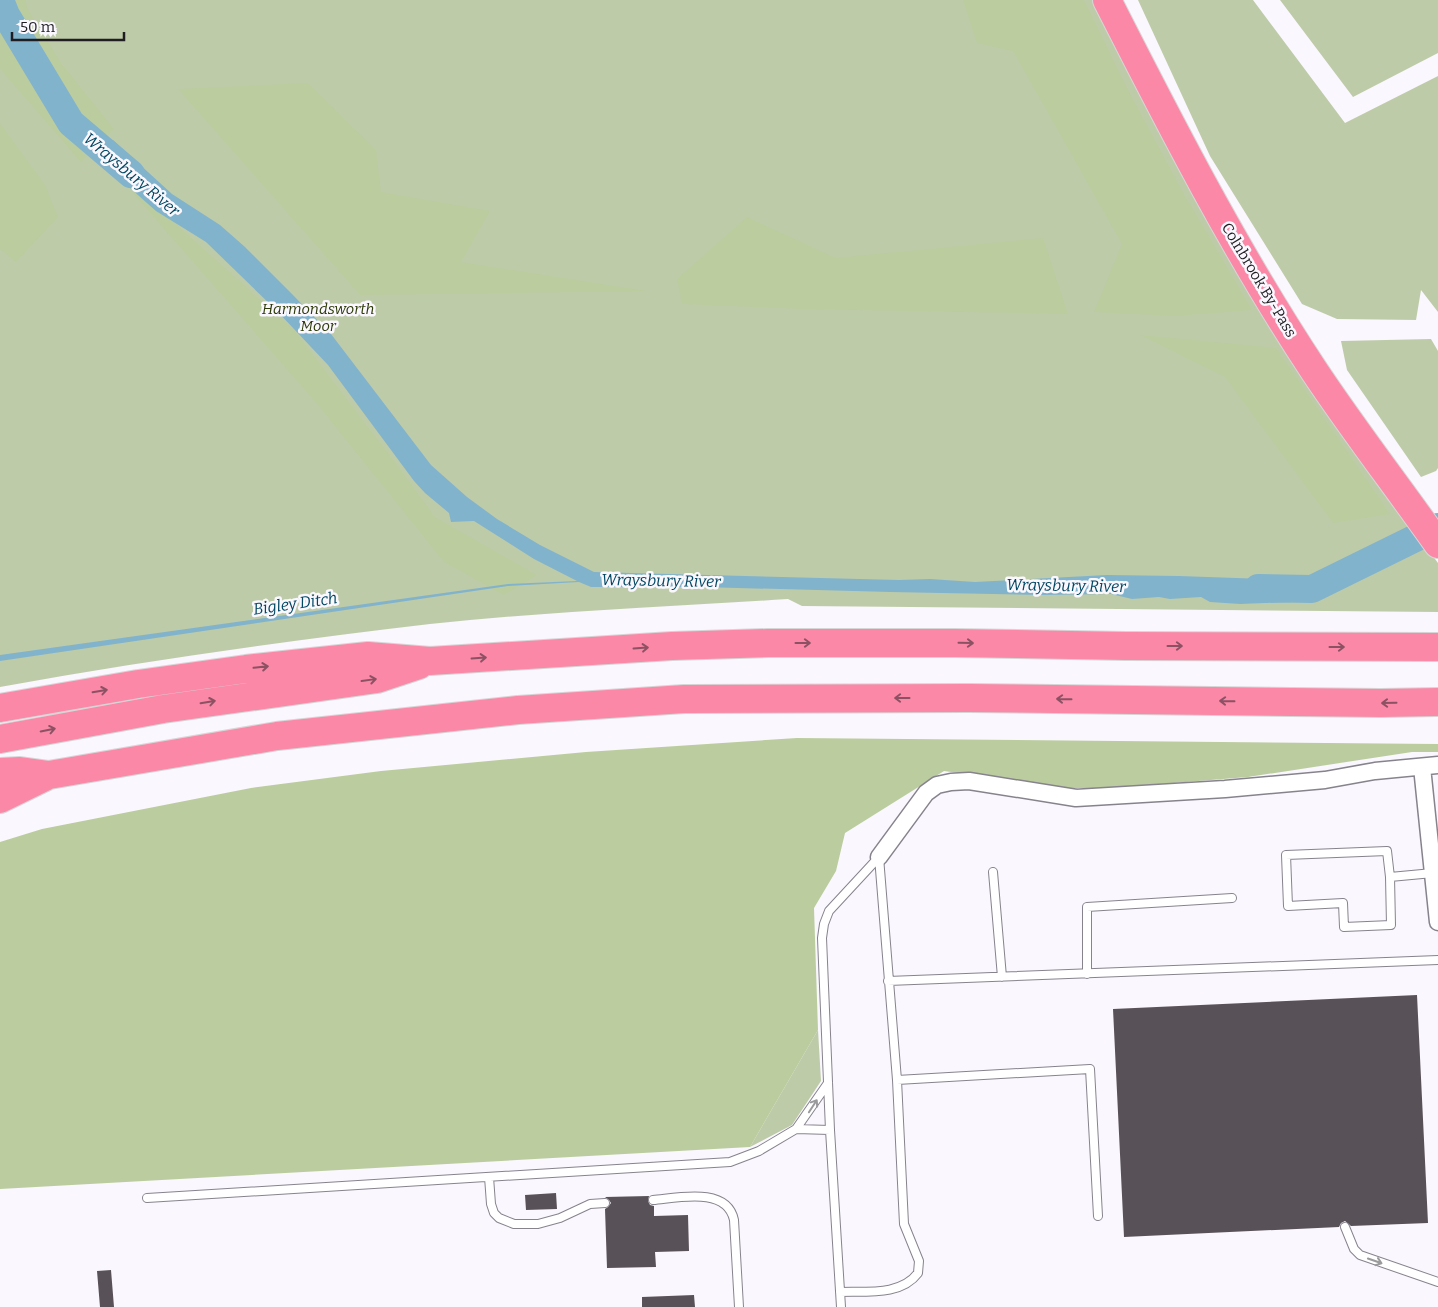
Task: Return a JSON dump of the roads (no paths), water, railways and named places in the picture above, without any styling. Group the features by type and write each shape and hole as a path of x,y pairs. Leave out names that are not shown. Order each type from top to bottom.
{"highway":[{"name":"Colnbrook By-Pass","path":"1107,0 1192,166 1229,232 1313,369 1438,544"},
{"path":"0,708 207,674 368,656 430,661 672,646 768,643 1438,647"},
{"path":"0,740 163,709 377,679 430,661"},
{"path":"0,799 49,775 277,736 518,710 684,700 969,698 1438,702"},
{"path":"0,772 20,771 49,775"}],"street":[{"path":"879,857 926,793 937,785 951,782 970,781 1076,798 1225,789 1325,780 1375,771 1430,766 1433,873 1438,922"}],"lane":[{"path":"1388,851 1390,877 1391,924 1344,928 1343,903 1288,906 1286,855 1388,851"},
{"path":"840,1292 895,1289 907,1284 918,1273 918,1261 904,1224 897,1080 879,857"},
{"path":"841,1307 830,1130 822,938 824,924 829,911 879,857"},
{"path":"993,872 1002,977"},
{"path":"1390,877 1433,873"},
{"path":"1087,974 1087,907 1232,898"},
{"path":"888,982 1438,960"},
{"path":"897,1080 1090,1070 1098,1216"},
{"path":"147,1198 730,1162 759,1152 796,1129 828,1083"},
{"path":"796,1129 830,1130"},
{"path":"489,1177 491,1204 494,1213 501,1219 514,1224 538,1224 560,1218 590,1204 605,1203"},
{"path":"653,1200 707,1196 720,1202 730,1212 734,1218 739,1307"},
{"path":"1345,1227 1354,1249 1360,1256 1438,1282"}],"water":[{"path":"113,140 172,194 220,225 292,294 331,334 431,465 467,497 497,519 540,545 594,572 899,580 930,579 975,582 1107,575 1294,580 1295,602 1240,604 1210,602 1201,597 1132,599 1111,594 1044,595 701,587 591,587 579,582 508,586 0,661 0,655 508,584 577,581 534,559 474,521 451,522 449,513 414,481 328,365 276,310 206,242 156,211 96,158"}],"waterway":[{"name":"Wraysbury River","path":"0,0 6,15 71,123 131,174"},
{"name":"Wraysbury River","path":"1258,588 1312,589 1438,527"}],"park label":[{"name":"Harmondsworth Moor","path":"318,318"}],"water label":[{"name":"Bigley Ditch","path":"295,603"}]}
